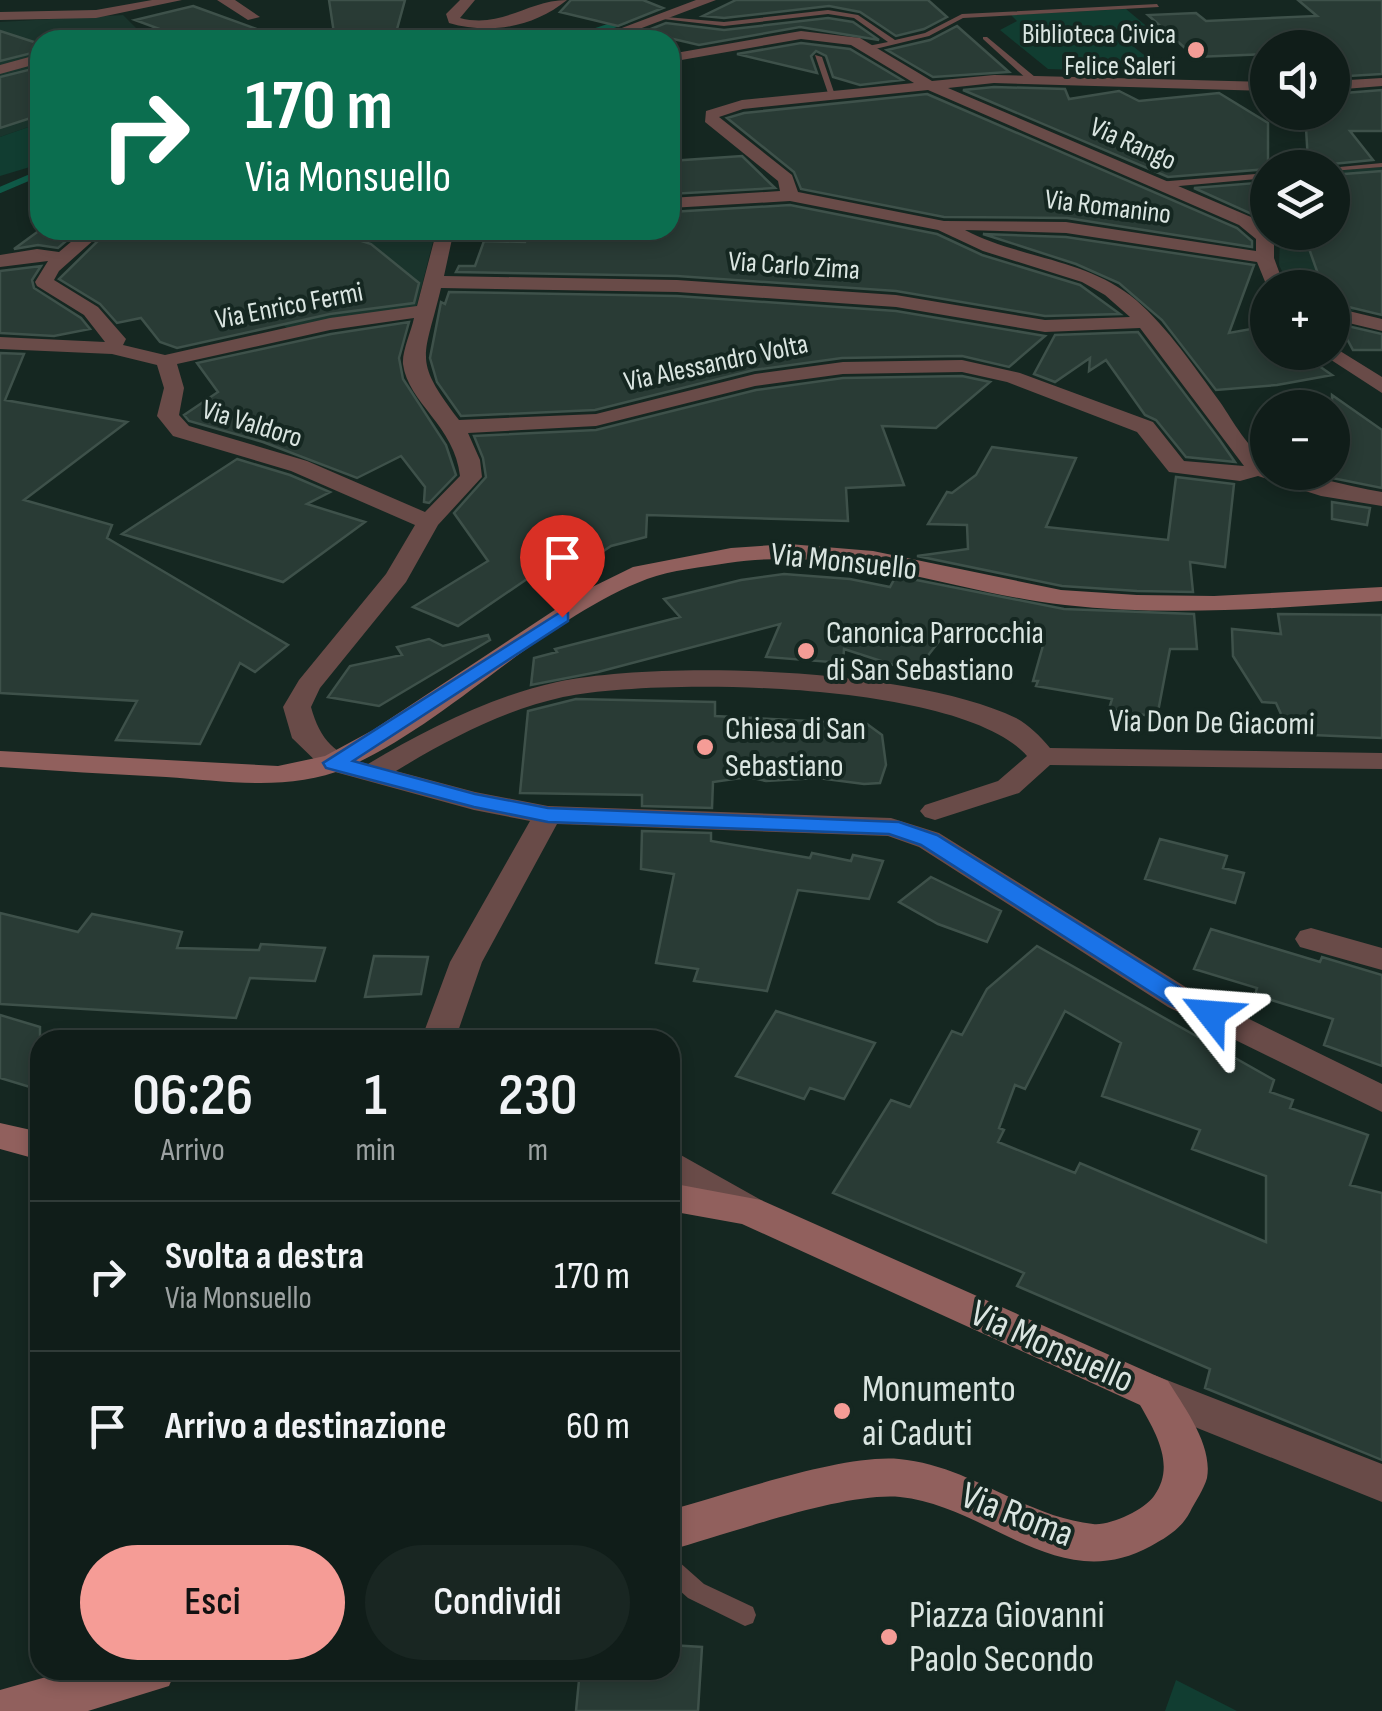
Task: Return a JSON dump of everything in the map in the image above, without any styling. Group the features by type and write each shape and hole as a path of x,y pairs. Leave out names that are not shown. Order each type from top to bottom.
{"main road":[{"name":"Via Monsuello","path":"0,759 278,775 334,763 382,736 591,597 642,572 731,555 789,551 873,558 1061,597 1137,603 1214,604 1382,594"},
{"path":"0,1136 30,1144"},
{"name":"Via Monsuello","path":"680,1199 748,1210 1154,1393"},
{"name":"Via Roma","path":"680,1527 849,1482 898,1478 946,1488 1048,1533 1097,1545 1132,1534 1167,1513 1186,1477 1179,1436 1154,1393"},
{"path":"6,1711 118,1680"}],"street":[{"path":"0,16 97,20 175,0"},
{"path":"224,0 244,8 252,17"},
{"path":"468,0 453,14 454,20 488,28 523,19 560,0"},
{"path":"663,0 692,7"},
{"path":"629,30 709,0"},
{"name":"Via Rango","path":"680,56 801,35 838,37 871,48 928,85 1246,221 1265,237 1269,270"},
{"path":"0,70 30,61"},
{"path":"790,196 786,179 719,128 710,120 711,114 742,105 1032,78 1250,85"},
{"path":"1350,85 1382,82"},
{"path":"680,202 790,196 942,226 960,237 1075,273 1110,289 1145,322 1250,460"},
{"name":"Via Romanino","path":"942,226 988,222 1080,228 1265,258"},
{"path":"84,240 51,268 44,282 91,312 116,339 112,348"},
{"path":"443,240 413,363 418,383 471,454 470,476 428,522 397,577 308,686 297,707 306,738 334,763 548,815 891,827 929,840 1180,999 1382,1098"},
{"path":"0,261 38,254 62,258"},
{"name":"Via Carlo Zima","path":"436,282 677,286 896,301 1045,326 1145,322"},
{"name":"Via Enrico Fermi","path":"165,360 330,324 426,312"},
{"path":"1350,318 1382,326"},
{"path":"0,343 112,348 165,360"},
{"name":"Via Valdoro","path":"165,360 174,375 176,395 168,416 181,430 299,466 428,522"},
{"path":"1350,365 1382,387"},
{"name":"Via Alessandro Volta","path":"454,427 596,420 756,380 842,368 962,366 1014,377 1146,427 1178,467 1250,473"},
{"path":"1327,490 1382,499"},
{"path":"372,774 448,732 560,689 657,679 746,681 910,696 970,710 1006,724 1031,742 1042,756 1030,776 1006,790 935,810"},
{"name":"Via Don De Giacomi","path":"1042,756 1382,761"},
{"path":"442,1030 466,962 548,815"},
{"path":"1310,939 1382,959"},
{"path":"680,1169 748,1210"},
{"path":"1154,1393 1382,1483"}],"lane":[{"path":"871,48 942,29 962,16 1157,6"},
{"path":"666,18 724,24 828,12 856,16 894,43"},
{"path":"985,38 1032,78"},
{"path":"818,56 833,96"},
{"path":"1350,168 1382,165"},
{"path":"1157,185 1250,177"},
{"path":"680,1577 696,1591 746,1615"}],"shaded area":[{"path":"1126,9 1150,29 1115,32 1167,73 1048,69 1000,30 1017,21 1011,15"},
{"path":"123,15 138,30 30,30 30,126 0,137 0,22"},
{"path":"30,126 30,167 0,176 0,137"},
{"path":"1382,167 1382,293 1351,312 1350,270 1282,270 1279,265 1280,250 1350,250 1350,170"},
{"path":"142,240 433,240 416,308 289,330 227,275"},
{"path":"1176,1680 1237,1711 1165,1711"}],"building":[{"path":"329,0 405,0 397,30 334,30"},
{"path":"571,0 643,0 663,8 618,26 560,12"},
{"path":"736,0 928,0 947,17 924,29 896,36 860,12 829,6 724,18 703,16"},
{"path":"1298,0 1382,0 1382,74 1350,76 1350,30 1250,30 1250,55 1195,57 1148,15 1196,13 1206,21 1317,16"},
{"path":"193,6 259,30 162,30 135,20"},
{"path":"828,18 853,22 879,40 800,27 699,45 680,41 680,30 648,30 666,23 724,30"},
{"path":"957,26 1009,72 933,77 887,50 930,40"},
{"path":"0,31 30,41 30,54 0,61"},
{"path":"801,43 850,49 902,80 860,85 833,77 826,56 816,51 811,56 817,73 737,54"},
{"path":"30,70 30,118 0,128 0,77"},
{"path":"1065,89 1069,99 1119,91 1139,101 1219,93 1250,112 1250,130 1268,130 1268,150 1250,150 1250,170 1168,177 963,90"},
{"path":"1382,90 1382,131 1350,131 1373,160 1350,162 1350,150 1307,150 1306,130 1350,130 1350,93"},
{"path":"927,94 1237,228 1250,239 1250,247 1067,218 944,217 801,189 794,172 727,118"},
{"path":"742,156 775,188 680,193 680,160"},
{"path":"1382,171 1382,315 1350,307 1350,270 1317,270 1310,250 1350,250 1350,174"},
{"path":"1250,183 1250,213 1194,188"},
{"path":"790,205 937,234 982,255 1080,285 1120,314 1045,316 896,291 677,276 456,272 459,266 475,266 484,241 680,240 680,211"},
{"path":"983,234 1066,237 1254,265 1229,333 1250,329 1250,370 1325,370 1332,375 1216,390 1162,320 1119,283 1076,264"},
{"path":"30,237 67,240 58,248 38,245 14,249"},
{"path":"99,240 359,240 371,244 419,283 414,303 330,314 177,348 160,342 141,318 117,323 100,304 59,279"},
{"path":"41,266 32,280 34,288 81,318 90,329 54,336 0,333 0,271"},
{"path":"449,292 677,296 896,311 1045,336 1009,367 962,356 842,358 754,370 595,410 461,416 437,382 430,358 441,302 445,304"},
{"path":"409,322 399,358 403,379 446,445 456,475 429,503 424,502 425,487 401,456 357,478 263,442 189,421 184,415 218,392 197,363 331,334"},
{"path":"1350,327 1382,334 1382,350 1353,350"},
{"path":"1138,332 1235,462 1186,457 1156,420 1145,415 1106,360 1089,371 1090,358 1055,382 1034,374 1055,335"},
{"path":"0,353 24,354 5,400 127,422 24,500 112,525 107,538 288,645 255,672 240,663 200,744 116,740 137,701 0,693"},
{"path":"962,376 990,382 936,428 882,426 904,485 846,488 848,521 647,515 646,537 611,546 553,585 527,579 458,626 413,607 488,561 454,513 486,477 474,436 596,430 756,390 843,378"},
{"path":"1350,408 1382,430 1382,488 1350,482"},
{"path":"992,447 1076,458 1046,527 1168,540 1176,477 1234,484 1225,567 1190,562 1193,592 1137,591 1062,586 917,556 968,549 967,525 928,524 947,492 952,493 976,475"},
{"path":"237,459 330,492 307,504 365,522 283,582 122,534"},
{"path":"1332,502 1370,508 1367,525 1332,519"},
{"path":"784,574 850,579 890,587 896,576 1064,609 1194,614 1197,649 1170,649 1157,717 1109,709 1112,699 1036,686 1038,681 1033,681 1044,642 951,626 915,672 844,649 843,663 766,657 780,624 598,672 531,685 534,658 680,617 664,599"},
{"path":"1278,614 1382,615 1382,738 1290,734 1276,703 1262,702 1233,656 1232,629 1281,634"},
{"path":"488,635 490,640 379,706 328,697 350,666 402,655 397,647 429,639 443,646"},
{"name":"Chiesa di San Sebastiano","path":"576,699 715,702 715,716 867,724 882,735 886,765 880,783 818,778 766,781 748,777 713,782 712,808 642,806 642,795 520,793 528,711"},
{"path":"642,831 711,833 711,841 810,858 812,853 851,861 853,855 883,861 869,899 798,890 767,991 694,981 698,969 656,963 674,874 641,869"},
{"path":"1160,839 1227,856 1223,868 1244,873 1235,903 1145,879"},
{"path":"931,877 1001,911 987,942 938,924 899,902"},
{"path":"0,913 78,932 92,914 182,932 177,948 259,950 261,944 325,948 315,981 250,978 236,1018 0,1004"},
{"path":"1211,929 1320,962 1322,957 1382,975 1382,1066 1324,1045 1333,1019 1255,995 1257,988 1194,969"},
{"path":"1037,946 1274,1080 1270,1092 1293,1100 1290,1108 1368,1135 1350,1185 1382,1193 1382,1460 1205,1388 1210,1369 1017,1286 1024,1273 833,1193 891,1100 910,1107 952,1031 962,1035 987,989","holes":["1065,1011 1121,1043 1102,1096 1200,1130 1192,1149 1266,1176 1266,1242 1080,1163 1075,1173 998,1142 1004,1130 999,1128 1015,1085 1025,1089"]},
{"path":"374,956 428,957 421,994 365,997"},
{"path":"776,1011 875,1043 844,1099 810,1088 804,1099 736,1076"},
{"path":"0,1015 40,1027 30,1030 30,1087 0,1078"},
{"path":"680,1646 702,1647 698,1711 576,1711 579,1680 680,1680"}],"waterway":[{"path":"599,30 626,21"},
{"path":"0,190 30,177"}],"place":[{"name":"Biblioteca Civica Felice Saleri","path":"1196,50"},
{"name":"Canonica Parrocchia di San Sebastiano","path":"806,651"},
{"name":"Chiesa di San Sebastiano","path":"705,747"},
{"name":"Monumento ai Caduti","path":"842,1411"},
{"name":"Piazza Giovanni Paolo Secondo","path":"889,1637"}],"route":[{"path":"562,617 382,736 334,763 548,815 891,827 929,840 1180,999 1211,1014"}]}
